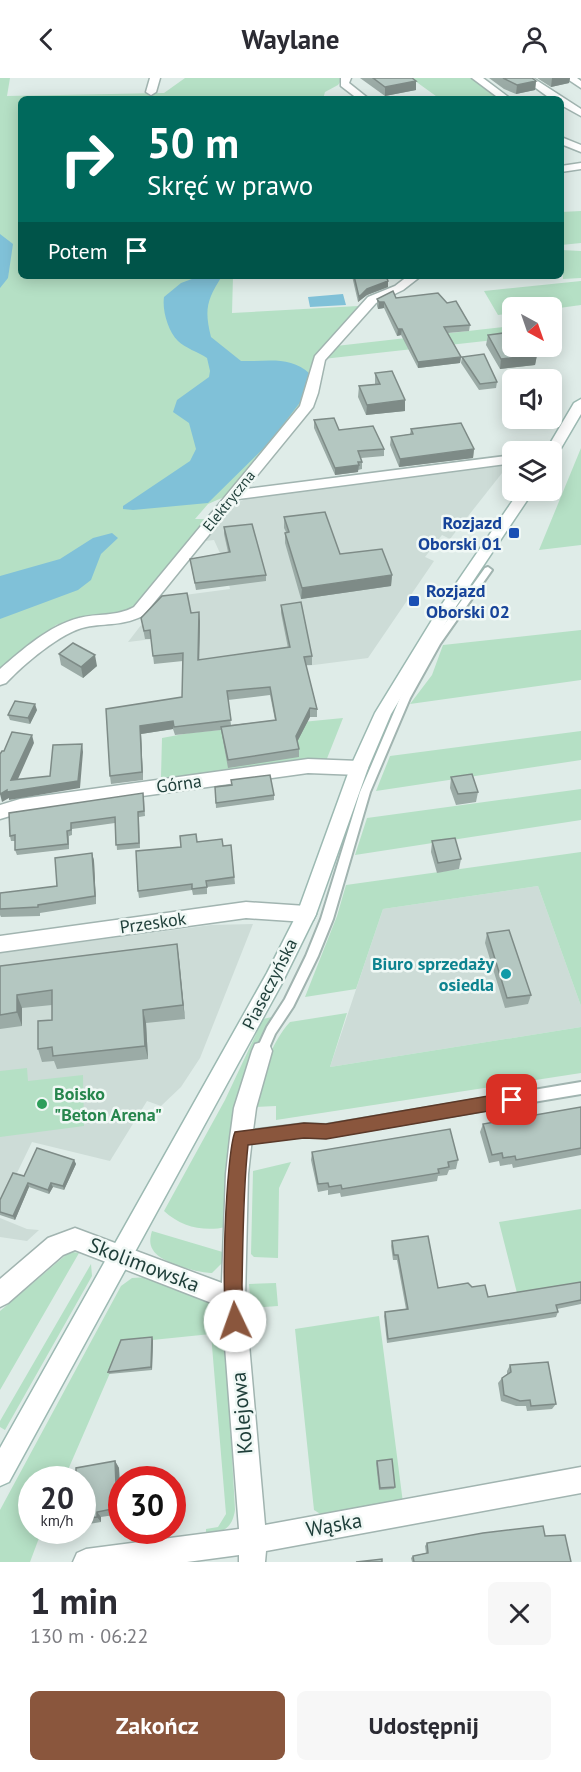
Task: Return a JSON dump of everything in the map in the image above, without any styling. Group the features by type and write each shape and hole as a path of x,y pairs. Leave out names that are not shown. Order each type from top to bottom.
{"street":[{"path":"151,92 155,78"},
{"path":"346,78 344,84 360,96"},
{"path":"477,78 502,96"},
{"path":"527,78 553,96"},
{"path":"571,78 581,85"},
{"path":"564,103 581,113"},
{"path":"564,141 581,149"},
{"path":"564,169 581,166"},
{"name":"Elektryczna","path":"0,679 65,630 82,622 111,621 131,616 139,611 236,495 241,483 311,399 319,359 372,300 399,288 411,279"},
{"path":"559,441 581,404"},
{"path":"236,495 502,460"},
{"name":"Piaseczyńska","path":"0,1473 274,980 306,914 359,768 383,713 445,611 520,501"},
{"name":"Górna","path":"0,812 20,806 308,766 359,768"},
{"name":"Przeskok","path":"0,944 246,910 306,914"},
{"name":"Kolejowa","path":"252,1551 233,1299 237,1174 244,1108 262,1051"},
{"name":"Skolimowska","path":"0,1295 56,1246 75,1239 233,1299"},
{"name":"Wąska","path":"86,1562 252,1551 581,1480"}],"lane":[{"path":"262,1051 271,1031 290,1003 320,937 365,792 405,699 436,642 488,570"},
{"path":"241,1138 304,1130 326,1131 581,1088"}],"shaded area":[{"path":"502,466 502,473 450,539 442,535 425,557 434,561 368,658 183,682 186,635 128,642 162,598 230,589 224,562 214,540 205,541 237,503 249,497"},
{"path":"538,886 581,1006 581,1027 330,1067 383,909"},
{"path":"253,924 200,1058 181,1087 161,1106 147,1101 110,1161 32,1142 0,1208 0,953 211,925"},
{"path":"0,1218 27,1229 39,1230 27,1241 0,1237"}],"green space":[{"path":"0,78 10,78 7,96 164,93 185,78 343,78 338,85 325,92 324,96 18,96 18,279 233,279 232,313 358,306 362,308 316,360 307,403 240,482 224,497 208,504 195,519 207,519 138,605 128,612 97,618 82,616 56,625 0,668"},
{"path":"411,78 473,78 498,96 436,96"},
{"path":"581,211 581,243 564,245 564,212"},
{"path":"564,250 581,251 581,278 564,279"},
{"path":"581,281 581,305 562,308 562,297 502,297 502,314 498,315 484,291"},
{"path":"502,327 502,339 323,359 336,346"},
{"path":"581,448 581,545 539,550 559,501 562,501 562,494"},
{"path":"581,630 581,680 410,704 432,675 443,645"},
{"path":"343,718 326,761 168,782 161,777 162,738 189,733"},
{"path":"581,731 581,760 376,791 390,756"},
{"path":"581,789 581,820 355,855 367,818"},
{"path":"581,852 581,1006 538,886 383,909 356,989 305,997 337,916 346,885"},
{"path":"347,1013 330,1067 581,1027 581,1073 276,1120 276,1106 255,1107 266,1062 283,1030 290,1022"},
{"path":"276,1016 262,1038 248,1068 226,1227 209,1229 193,1227 178,1221 164,1211 225,1100 263,1019"},
{"name":"Boisko \"Beton Arena\"","path":"27,1068 28,1081 83,1075 84,1126 0,1137 0,1071"},
{"path":"291,1162 279,1188 278,1258 254,1257 251,1254 253,1171"},
{"path":"581,1209 581,1286 518,1297 499,1222"},
{"path":"152,1231 226,1253 225,1260 212,1273 171,1263 153,1250 150,1241"},
{"path":"79,1253 0,1390 0,1311 67,1254"},
{"path":"91,1264 92,1276 5,1430 0,1427 0,1421"},
{"path":"149,1277 214,1304 225,1329 235,1510 232,1521 226,1528 206,1537 206,1529 218,1527 226,1514 211,1334 123,1343 70,1466 24,1466 121,1286 132,1278"},
{"path":"276,1283 278,1306 251,1308 249,1284"},
{"path":"379,1316 403,1503 322,1515 314,1510 295,1329"},
{"path":"18,1477 18,1544 37,1544 30,1562 0,1562 0,1510"}],"water":[{"path":"0,234 13,244 8,278 0,288"},
{"path":"192,279 220,279 208,305 211,337 241,361 286,362 302,368 310,374 305,396 269,443 208,503 123,509 123,506 190,461 196,449 189,423 173,412 177,400 209,377 210,371 207,358 178,341 171,332 167,320 164,297 181,283"},
{"path":"343,294 346,305 310,307 308,297"},
{"path":"112,533 118,538 101,554 91,580 78,590 0,619 0,576 60,559 93,538"}],"building":[{"path":"373,78 412,78 416,81 385,87"},
{"path":"503,78 532,78 536,81 517,85"},
{"path":"355,279 387,279 388,281 367,289 359,297"},
{"path":"393,291 396,298 438,293 447,303 456,301 470,325 444,327 461,357 418,362 402,329 398,329 384,302 379,302 377,299"},
{"path":"502,333 502,357 519,357 501,359 488,335"},
{"path":"484,354 497,382 480,384 462,357"},
{"path":"392,371 405,400 367,405 359,386 380,384 375,373"},
{"path":"334,418 339,430 373,426 384,449 358,451 362,462 358,462 359,465 335,468 314,420"},
{"path":"461,423 474,449 400,459 391,437 413,434 411,429"},
{"path":"325,512 340,554 382,549 392,575 302,588 285,533 289,532 284,517"},
{"path":"252,524 266,575 195,583 190,559 230,552 224,527"},
{"path":"187,593 191,613 199,612 198,660 290,647 281,605 301,602 312,656 304,657 317,709 310,708 296,736 299,749 228,760 221,727 276,720 270,687 227,691 231,720 174,727 173,721 140,726 142,772 110,776 106,709 182,697 183,653 153,656 150,630 144,631 141,618 162,596"},
{"path":"73,643 95,655 81,667 59,654"},
{"path":"15,701 35,704 28,718 8,715"},
{"path":"12,732 32,735 11,780 50,776 53,745 82,744 78,781 7,792 7,790 0,794 0,754 4,751"},
{"path":"472,774 478,792 458,794 451,777"},
{"path":"270,775 274,795 216,803 215,787 232,785 231,780"},
{"path":"143,793 144,811 138,812 139,843 116,845 115,817 71,823 71,830 67,831 68,844 15,850 15,835 10,836 9,813"},
{"path":"196,834 197,842 222,839 223,846 231,845 234,877 206,881 207,887 192,889 192,884 138,891 136,851 181,847 180,836"},
{"path":"455,838 461,859 438,863 432,841"},
{"path":"92,853 95,896 38,905 38,907 0,909 0,893 57,886 55,858"},
{"name":"Biuro sprzedaży osiedla","path":"509,930 531,995 507,998 487,933"},
{"path":"177,944 183,1005 143,1010 145,1046 53,1056 52,1047 38,1049 38,1021 52,1020 52,990 17,995 17,1012 0,1015 0,966"},
{"path":"581,1107 581,1148 516,1160 515,1156 503,1158 502,1153 492,1155 483,1124"},
{"path":"450,1129 458,1160 448,1162 449,1167 438,1169 439,1173 342,1189 341,1185 329,1187 328,1183 318,1184 312,1152"},
{"path":"37,1148 74,1160 63,1186 51,1183 48,1190 28,1183 13,1216 0,1212 0,1200 13,1173 24,1176"},
{"path":"428,1236 438,1288 468,1283 472,1287 485,1285 488,1297 581,1282 581,1300 556,1305 558,1312 388,1339 385,1312 408,1309 398,1255 394,1255 392,1241"},
{"path":"152,1337 151,1367 108,1372 121,1340"},
{"path":"548,1362 556,1404 531,1406 530,1400 520,1401 504,1395 502,1378 511,1372 510,1365"},
{"path":"392,1459 395,1487 380,1488 377,1461"},
{"path":"115,1461 115,1466 108,1466 108,1510 97,1512 97,1517 96,1466 87,1466"},
{"path":"543,1526 545,1536 565,1535 571,1562 414,1562 413,1556 428,1553 427,1543"},
{"path":"382,1559 382,1562 356,1562"}],"place":[{"name":"Rozjazd Oborski 01","path":"514,533"},
{"name":"Rozjazd Oborski 02","path":"414,601"},
{"name":"Biuro sprzedaży osiedla","path":"506,974"},
{"name":"Boisko \"Beton Arena\"","path":"42,1104"}],"route":[{"path":"235,1321 233,1299 237,1174 241,1138 304,1130 326,1131 512,1100"}]}
